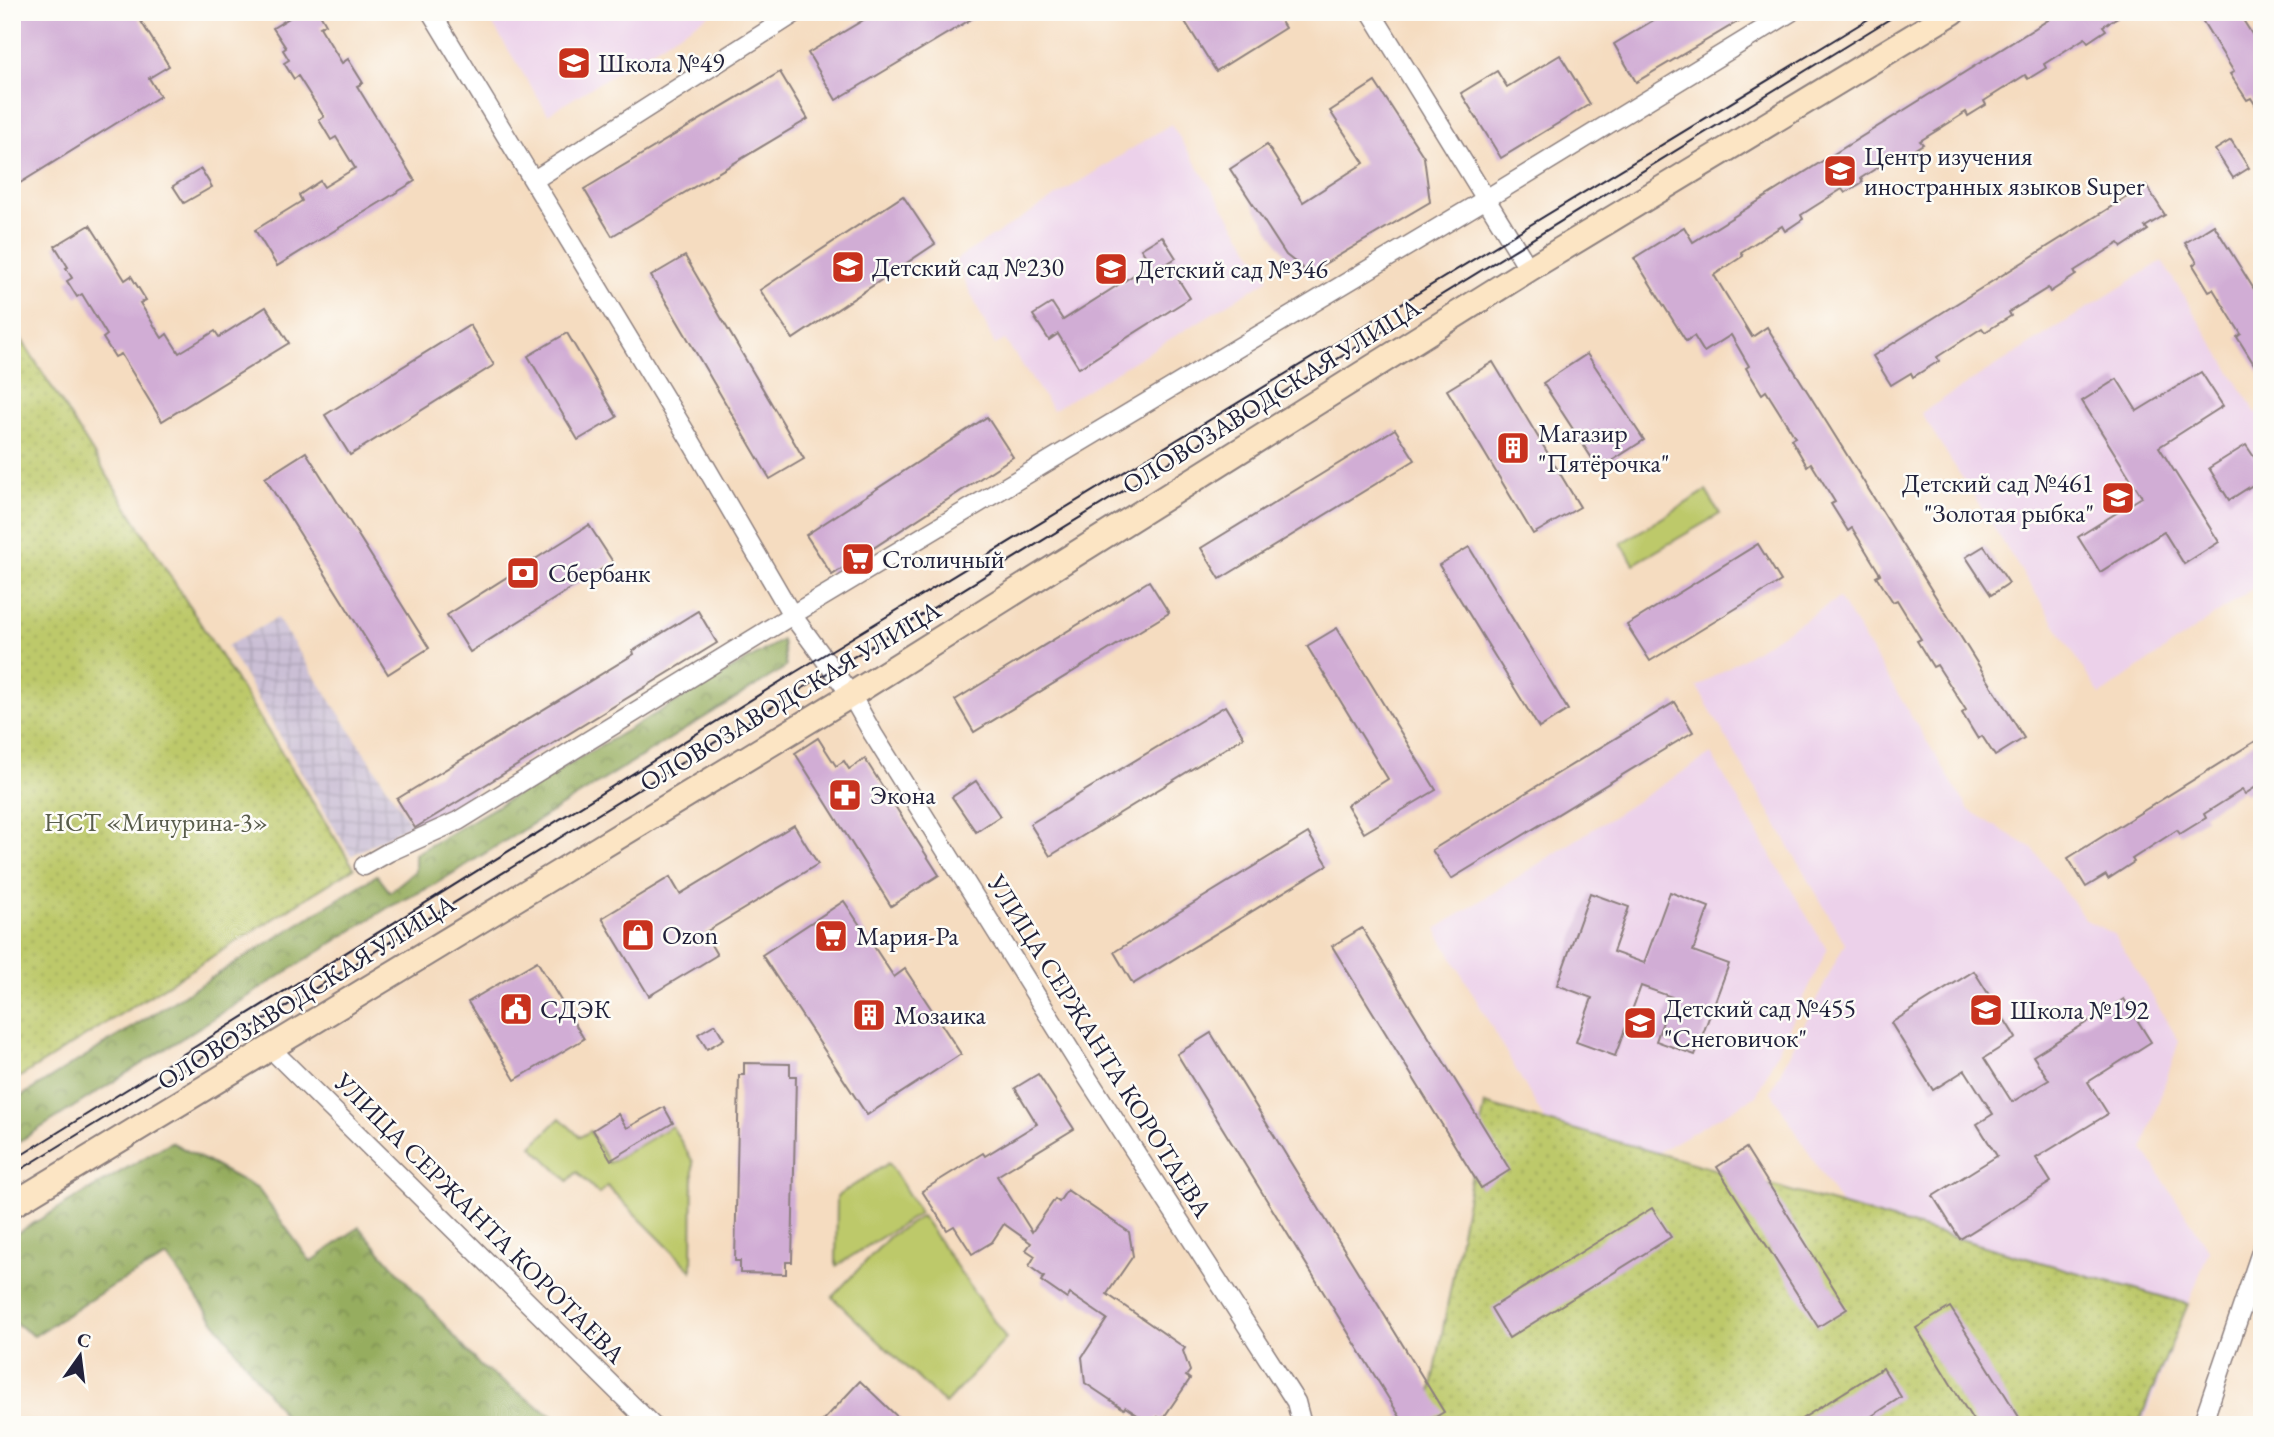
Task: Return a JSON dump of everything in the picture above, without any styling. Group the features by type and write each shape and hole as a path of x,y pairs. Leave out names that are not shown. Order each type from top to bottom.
{"street":[{"name":"УЛИЦА СЕРЖАНТА КОРОТАЕВА","path":"431,12 689,438 792,615 851,695 880,746 1087,1077 1296,1402 1302,1425"},
{"path":"534,180 797,12"},
{"path":"1371,12 1529,269"},
{"path":"364,866 388,852 458,821 792,615 1486,199 1791,12"},
{"name":"ОЛОВОЗАВОДСКАЯ УЛИЦА","path":"12,1205 851,695 1529,269 1953,12"},
{"name":"УЛИЦА СЕРЖАНТА КОРОТАЕВА","path":"271,1049 652,1425"},
{"path":"2202,1425 2262,1250"}],"shaded area":[{"name":"Школа №49","path":"485,12 714,12 548,114"},
{"name":"Детский сад №346","path":"1171,124 1269,279 1053,410 1005,340 995,345 955,260"},
{"name":"Детский сад №461 \"Золотая рыбка\"","path":"2162,261 2256,413 2262,411 2262,582 2100,695 1921,413"},
{"name":"Школа №192","path":"1839,598 1969,810 2033,849 2086,920 2115,935 2179,1041 2143,1149 2209,1250 2142,1425 2102,1425 1905,1310 1771,1091 1845,943 1697,687"},
{"path":"277,618 411,824 351,856 227,646"},
{"name":"Детский сад №455 \"Снеговичок\"","path":"1711,754 1827,950 1756,1096 1586,1193 1436,929"}],"green space":[{"name":"НСТ «Мичурина-3»","path":"12,324 354,868 12,1082"},
{"path":"1706,491 1720,514 1634,564 1621,543"},
{"path":"782,640 786,667 432,886 389,907 12,1146 12,1102 377,875 390,892 415,871 415,854"},
{"path":"1485,1104 2188,1304 2138,1425 1425,1425"},
{"path":"560,1118 580,1137 590,1131 609,1163 672,1126 693,1162 692,1271 607,1186 599,1194 577,1172 568,1181 532,1146"},
{"path":"171,1142 258,1189 311,1262 359,1227 480,1366 565,1425 291,1425 167,1257 110,1287 34,1336 12,1321 12,1236"},
{"path":"889,1163 920,1213 836,1266 837,1196"},
{"path":"922,1216 1006,1339 945,1404 832,1297 890,1236"}],"building":[{"path":"12,12 135,12 169,66 149,78 160,96 12,188"},
{"path":"299,12 319,12 326,24 320,27 342,63 348,59 363,83 357,86 415,181 277,266 255,230 302,201 299,195 320,181 324,187 355,168 336,137 331,140 319,120 324,117 298,76 294,79 284,63 289,60 283,50 286,48 273,28"},
{"path":"877,12 983,12 836,100 808,53"},
{"path":"1179,12 1275,12 1285,28 1216,71"},
{"path":"1667,12 1754,12 1636,82 1614,44"},
{"path":"2061,12 2126,12 2103,26 2106,30 2088,42 2085,38 2044,64 2046,68 2028,79 2025,75 1984,101 1986,105 1968,116 1966,112 1920,141 1923,144 1904,156 1902,152 1861,178 1863,182 1845,193 1842,189 1801,215 1803,219 1785,231 1782,226 1741,252 1743,256 1714,275 1752,337 1767,327 2024,738 1995,756 1982,736 1978,739 1962,713 1966,710 1937,665 1933,667 1917,641 1921,639 1897,600 1893,602 1876,576 1880,574 1852,528 1848,531 1831,504 1835,502 1811,463 1807,466 1791,439 1795,437 1766,391 1762,394 1731,335 1704,352 1694,336 1686,341 1634,258 1684,227 1693,242"},
{"path":"2197,12 2238,12 2262,50 2262,115 2251,98 2247,100 2230,74 2234,72"},
{"path":"1560,55 1590,104 1501,158 1461,93 1497,71 1507,87"},
{"path":"780,72 808,119 612,236 584,189"},
{"path":"1375,82 1424,157 1430,202 1309,273 1286,255 1230,169 1267,145 1303,202 1364,163 1330,111"},
{"path":"2231,140 2249,168 2233,178 2215,150"},
{"path":"201,169 212,187 184,203 173,186"},
{"path":"2146,185 2165,215 2145,227 2148,230 2122,247 2119,243 2074,271 2076,275 2050,292 2048,288 2009,312 2011,316 1985,332 1982,328 1937,357 1939,361 1913,377 1911,373 1891,385 1873,356"},
{"name":"Детский сад №230","path":"903,196 935,244 793,339 760,290"},
{"path":"90,225 125,280 131,276 146,300 140,303 162,338 167,334 179,353 215,331 219,337 266,307 289,343 162,421 121,354 115,357 103,338 107,335 82,294 77,297 67,281 72,278 55,246"},
{"path":"2214,225 2262,302 2262,377 2237,337 2241,334 2213,289 2209,291 2193,265 2197,262 2185,243"},
{"path":"1162,236 1176,258 1168,263 1190,298 1079,368 1058,334 1049,340 1033,315 1052,303 1063,320 1151,264 1141,249"},
{"path":"685,256 804,459 770,479 651,276"},
{"path":"470,325 494,365 350,455 325,415"},
{"path":"567,333 617,417 578,440 528,356"},
{"path":"1587,354 1644,440 1599,469 1543,383"},
{"name":"Магазир \"Пятёрочка\"","path":"1493,362 1580,507 1533,534 1447,390"},
{"path":"2201,372 2223,406 2159,447 2219,542 2184,564 2164,532 2100,572 2078,537 2142,497 2082,401 2117,379 2137,411"},
{"path":"987,417 1013,457 832,575 806,535"},
{"path":"1395,429 1415,460 1220,579 1201,548"},
{"path":"2246,445 2262,469 2262,479 2229,500 2209,468"},
{"path":"306,452 429,648 388,674 265,478"},
{"path":"589,525 613,562 470,652 447,615"},
{"path":"1758,544 1781,581 1650,661 1627,625"},
{"path":"1984,546 2009,583 1991,595 1966,557"},
{"path":"1469,547 1568,710 1539,728 1439,565"},
{"path":"1149,581 1169,613 974,732 955,700"},
{"path":"698,611 717,643 415,828 397,799 634,654 633,651"},
{"path":"1337,628 1436,790 1364,833 1347,805 1388,779 1307,646"},
{"path":"1675,702 1693,732 1451,879 1432,850"},
{"path":"1225,706 1244,737 1050,856 1030,824"},
{"path":"2262,737 2262,783 2245,794 2242,790 2204,814 2206,818 2180,834 2177,830 2132,859 2134,862 2108,879 2106,875 2086,887 2068,858"},
{"path":"818,738 836,766 844,761 849,769 865,759 939,875 891,906 795,753"},
{"path":"976,781 1000,816 976,832 952,797"},
{"path":"794,825 818,864 704,933 717,955 649,996 602,918 670,877 680,894"},
{"path":"1308,833 1328,865 1133,984 1114,952"},
{"path":"1670,892 1709,907 1693,951 1729,964 1695,1055 1656,1041 1672,997 1641,986 1615,1056 1576,1042 1592,998 1557,985 1590,893 1629,907 1613,952 1644,963"},
{"name":"Мозаика","path":"844,901 894,977 905,969 961,1054 867,1115 762,955"},
{"path":"1362,928 1510,1170 1481,1188 1332,946"},
{"path":"537,961 584,1039 515,1080 468,1002"},
{"path":"1974,971 2016,1038 1984,1058 2012,1102 2049,1080 2033,1056 2124,999 2151,1042 2088,1082 2108,1114 2036,1158 2051,1182 1960,1239 1933,1196 1997,1156 1977,1124 1993,1114 1965,1070 1933,1090 1891,1023"},
{"path":"715,1024 724,1039 707,1049 698,1034"},
{"path":"1211,1033 1444,1412 1422,1425 1405,1425 1177,1054"},
{"path":"744,1063 790,1064 790,1076 796,1076 792,1262 786,1262 786,1274 740,1273 740,1261 735,1261 739,1075 744,1075"},
{"path":"1038,1074 1074,1129 997,1176 1032,1232 1055,1199 1059,1202 1067,1190 1129,1232 1133,1256 1107,1294 1185,1348 1183,1351 1190,1371 1186,1376 1190,1379 1162,1420 1158,1417 1153,1425 1085,1383 1082,1357 1107,1319 1070,1294 1067,1299 1041,1281 1044,1277 1029,1266 1035,1256 1026,1250 1031,1243 1004,1224 992,1242 972,1254 954,1226 947,1230 922,1191 983,1153 985,1156 1037,1124 1015,1088"},
{"path":"664,1107 673,1123 611,1160 593,1130 618,1114 627,1128"},
{"path":"1746,1148 1847,1309 1818,1327 1717,1167"},
{"path":"1652,1208 1671,1237 1509,1338 1491,1308"},
{"path":"1950,1307 2024,1425 1976,1425 1916,1328"},
{"path":"1883,1368 1901,1397 1858,1425 1792,1425"},
{"path":"860,1381 906,1425 819,1425"}],"tram line":[{"path":"12,1161 794,673 1880,12"},
{"path":"12,1175 1901,12"}],"place":[{"name":"Школа №49","path":"574,63"},
{"name":"Центр изучения иностранных языков Super","path":"1840,171"},
{"name":"Детский сад №230","path":"848,267"},
{"name":"Детский сад №346","path":"1111,269"},
{"name":"Магазир \"Пятёрочка\"","path":"1513,448"},
{"name":"Детский сад №461 \"Золотая рыбка\"","path":"2118,498"},
{"name":"Столичный","path":"858,559"},
{"name":"Сбербанк","path":"523,573"},
{"name":"Экона","path":"845,795"},
{"name":"Ozon","path":"638,935"},
{"name":"Мария-Ра","path":"831,936"},
{"name":"СДЭК","path":"516,1009"},
{"name":"Школа №192","path":"1986,1010"},
{"name":"Мозаика","path":"869,1015"},
{"name":"Детский сад №455 \"Снеговичок\"","path":"1640,1023"}]}
